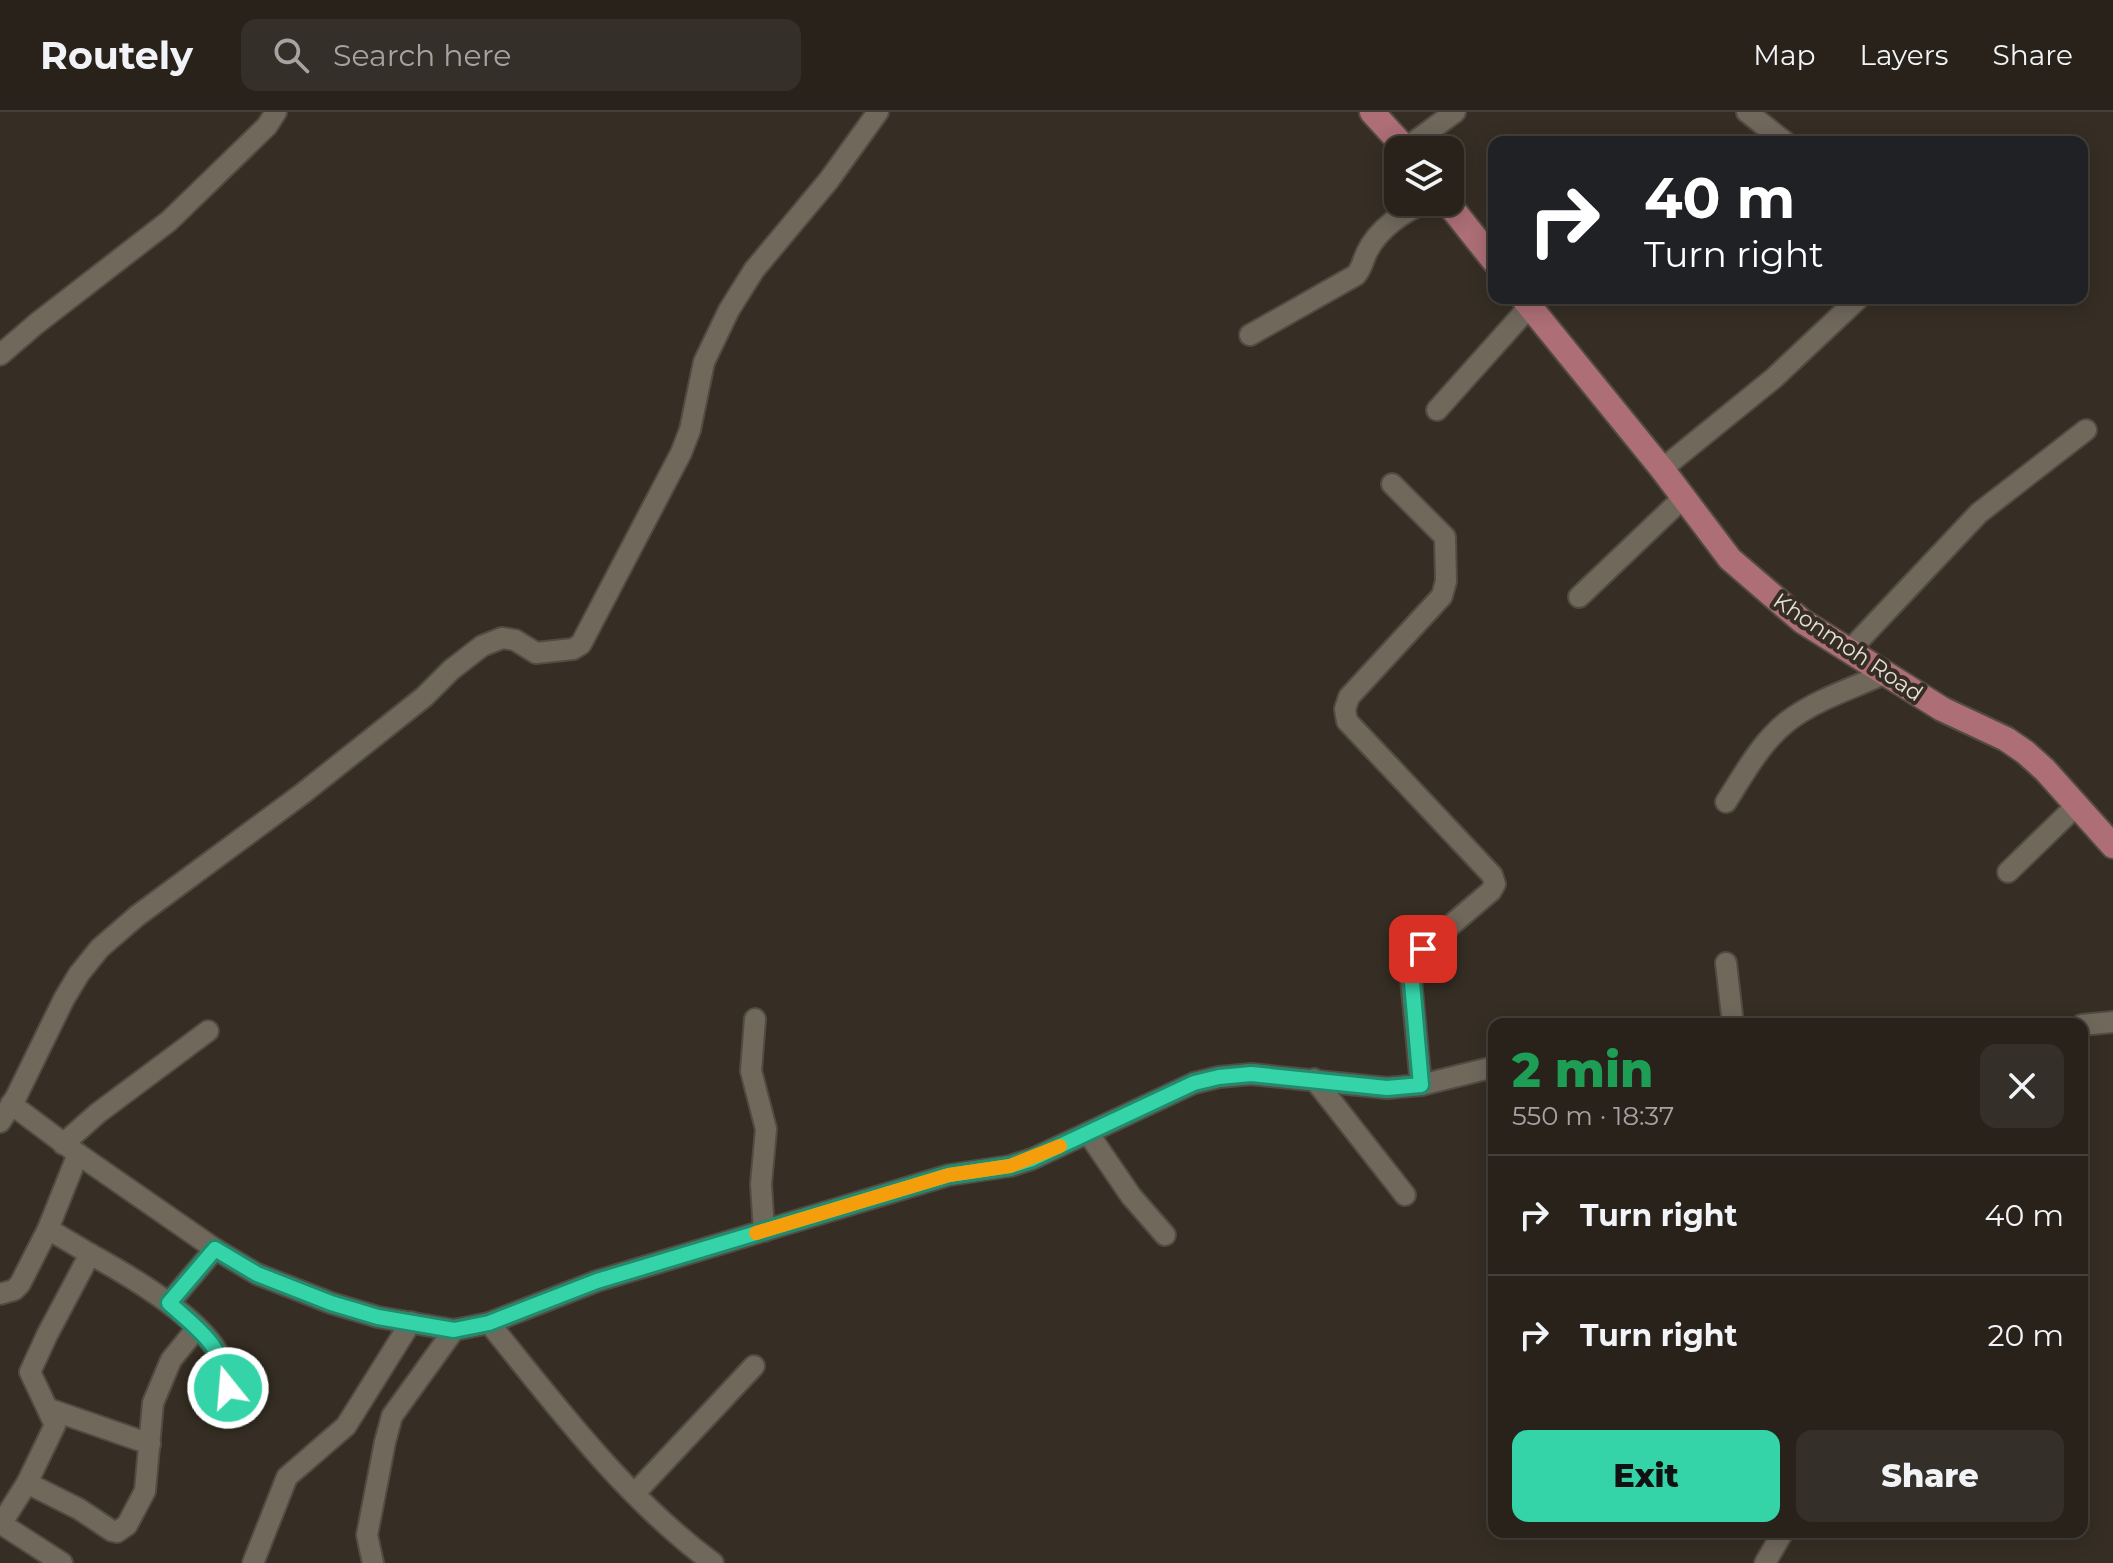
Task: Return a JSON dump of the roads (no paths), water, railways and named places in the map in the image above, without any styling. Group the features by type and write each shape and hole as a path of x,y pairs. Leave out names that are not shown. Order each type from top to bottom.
{"main road":[{"path":"1372,112 1395,136"},
{"path":"1458,216 1488,253"},
{"name":"Khonmoh Road","path":"1529,304 1662,469 1730,559 1802,621 1942,709 2006,739 2045,770 2113,846"}],"street":[{"path":"0,355 169,221 267,126 276,112"},
{"path":"0,1122 79,974 100,948 137,916 302,794 482,646 509,638 539,653 573,649 581,644 681,453 690,430 704,362 729,310 754,270 829,180 878,112"},
{"path":"1424,136 1455,112"},
{"path":"1747,112 1777,136"},
{"path":"1250,335 1356,275 1370,247 1392,222 1402,216"},
{"path":"1437,410 1525,304"},
{"path":"1662,469 1774,378 1853,304"},
{"path":"1849,651 1979,513 2086,430"},
{"path":"1392,484 1445,537 1445,588 1442,596 1349,697 1345,715 1347,721 1492,875 1495,884 1491,891 1423,949 1413,962 1411,979 1421,1085"},
{"path":"1579,597 1683,498"},
{"path":"1726,802 1762,748 1787,722 1813,706 1884,674"},
{"path":"2008,872 2077,805"},
{"path":"1726,963 1732,1018"},
{"path":"755,1019 751,1071 766,1129 762,1174 764,1231"},
{"path":"2088,1024 2113,1022"},
{"path":"0,1294 14,1290 20,1284 48,1229 70,1149 98,1113 208,1031"},
{"path":"11,1104 70,1149 215,1249 257,1274 331,1303 378,1317 454,1330 489,1323 597,1281 949,1175 1010,1166 1194,1083 1251,1074 1387,1088 1421,1085 1488,1068"},
{"path":"1314,1079 1405,1195"},
{"path":"1088,1133 1131,1196 1165,1235"},
{"path":"48,1229 169,1303 197,1328 222,1359 229,1405"},
{"path":"169,1303 215,1249"},
{"path":"62,1563 1,1524 27,1483 54,1430 54,1420 31,1378 31,1367 90,1254"},
{"path":"253,1563 287,1477 346,1426 411,1322"},
{"path":"489,1323 593,1450 657,1516 713,1563"},
{"path":"27,1483 117,1532 127,1525 145,1491 153,1403 178,1350 197,1328"},
{"path":"373,1563 367,1535 392,1416 454,1330"},
{"path":"635,1493 754,1366"},
{"path":"49,1409 150,1444"},
{"path":"1765,1563 1780,1538"}]}
